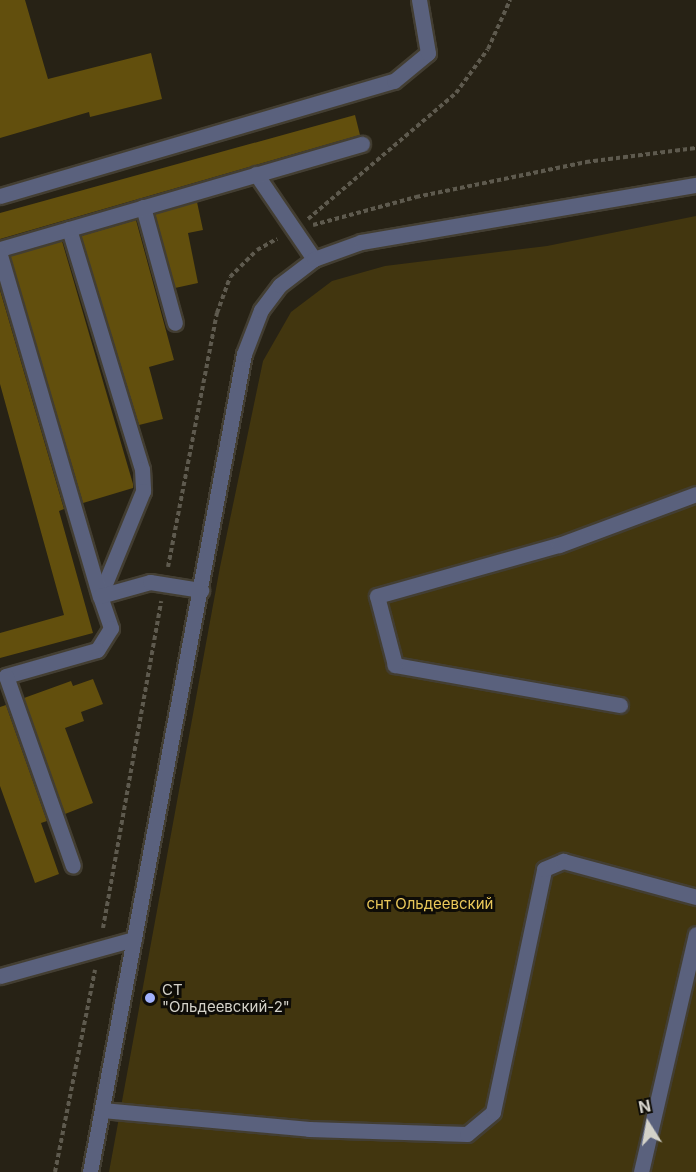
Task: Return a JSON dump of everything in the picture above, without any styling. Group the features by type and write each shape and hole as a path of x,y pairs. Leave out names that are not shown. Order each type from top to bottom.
{"street":[{"path":"0,196 394,81 428,53 419,0"},
{"path":"0,249 362,144"},
{"path":"256,174 314,259"},
{"path":"90,1172 244,354 261,310 280,285 314,259 361,242 696,184"},
{"path":"142,207 175,323"},
{"path":"69,229 142,469 143,491 100,596"},
{"path":"0,255 111,628 97,650 6,676 73,866"},
{"path":"620,705 395,665 377,596 559,545 696,494"},
{"path":"100,596 150,582 201,590"},
{"path":"102,1110 309,1129 467,1134 493,1112 544,869 563,861 696,897"},
{"path":"641,1172 696,934"},
{"path":"0,976 134,939"}],"path":[{"path":"295,230 456,93 488,50 510,0"},
{"path":"295,230 416,197 575,164 696,148"},
{"path":"55,1172 99,949"}],"green space":[{"name":"снт Ольдеевский","path":"696,216 696,1172 109,1172 220,567 263,361 291,312 332,281 385,266 547,246"}],"building":[{"path":"0,0 25,0 48,79 151,53 162,99 90,117 89,112 0,138"},
{"path":"355,115 360,135 0,239 0,213"},
{"path":"197,202 203,230 188,233 198,283 175,288 155,214"},
{"path":"136,220 174,360 149,367 163,419 139,425 81,236"},
{"path":"62,241 133,484 133,488 83,503 10,256"},
{"path":"0,290 64,509 59,511 93,633 0,658 0,633 64,615 0,384"},
{"path":"93,679 103,704 81,712 84,721 65,728 93,803 65,814 24,698 71,681 73,686"},
{"path":"6,705 47,821 41,823 59,874 35,883 0,786 0,707"}],"place":[{"name":"СТ \"Ольдеевский-2\"","path":"150,998"}]}
